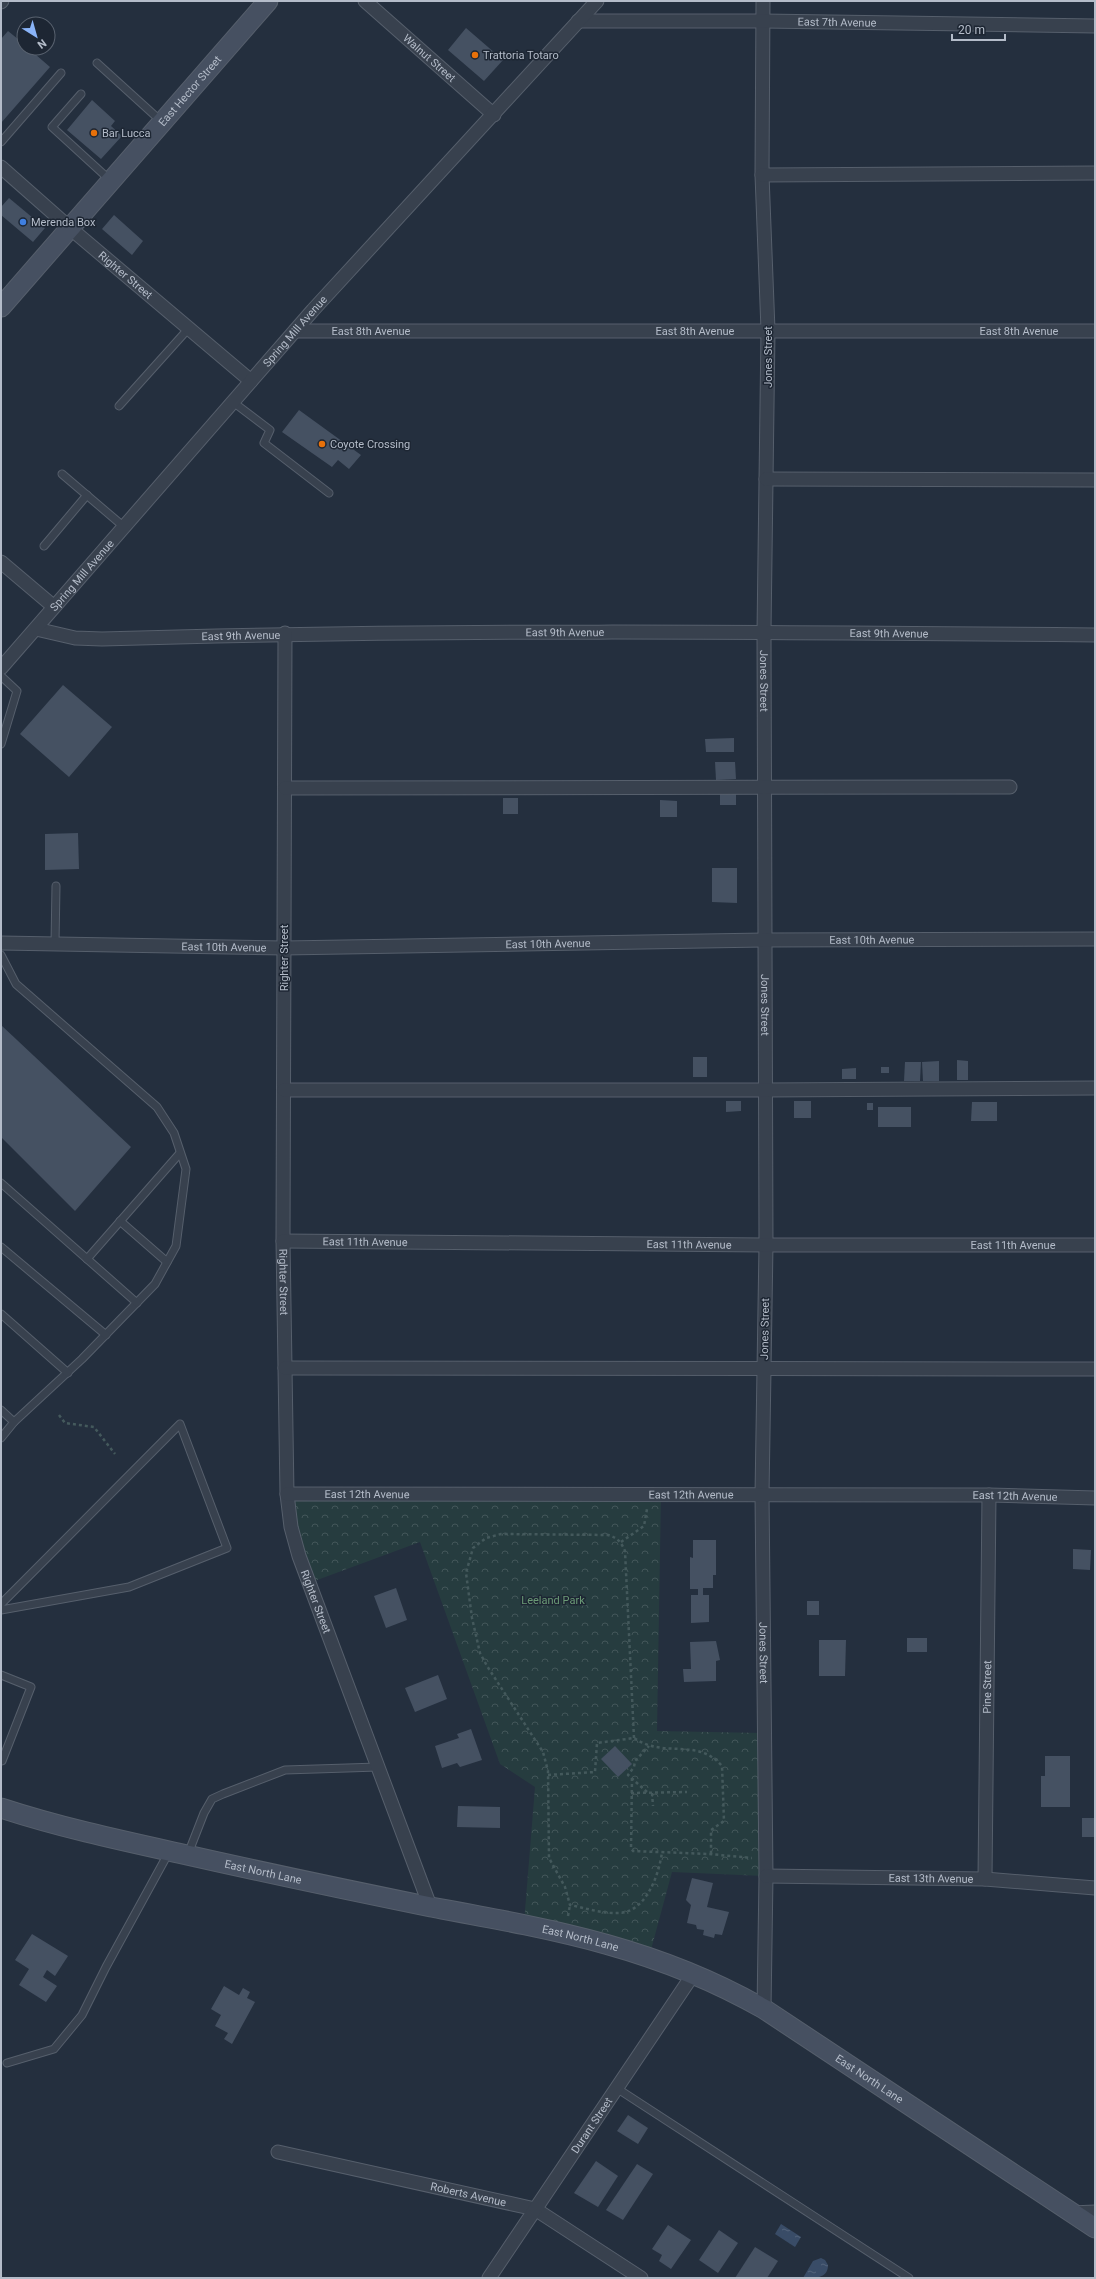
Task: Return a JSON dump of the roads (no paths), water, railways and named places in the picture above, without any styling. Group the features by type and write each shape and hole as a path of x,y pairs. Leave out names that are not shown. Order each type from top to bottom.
{"street":[{"name":"East Hector Street","path":"1,307 268,1"},
{"name":"Walnut Street","path":"364,1 494,115"},
{"name":"Spring Mill Avenue","path":"1,668 36,629 53,606 295,331 597,1"},
{"name":"Jones Street","path":"763,1 762,175 768,330 764,632 766,940 766,1245 762,1495 766,1860 764,2009"},
{"name":"East 7th Avenue","path":"578,21 764,21 1095,26"},
{"name":"Righter Street","path":"1,167 70,228 251,381"},
{"path":"762,175 1095,173"},
{"name":"East 8th Avenue","path":"295,331 1095,331"},
{"path":"766,479 1095,480"},
{"path":"1,562 53,606"},
{"name":"East 9th Avenue","path":"36,629 75,638 102,639 285,633 764,632 1095,635"},
{"name":"Righter Street","path":"285,633 283,1241 287,1494 291,1527 299,1556 430,1906"},
{"path":"285,788 765,786 1010,787"},
{"name":"East 10th Avenue","path":"1,942 284,948 766,940 1095,939"},
{"path":"284,1090 1095,1088"},
{"name":"East 11th Avenue","path":"283,1241 766,1245 1095,1245"},
{"path":"285,1368 764,1370 1095,1369"},
{"name":"East 12th Avenue","path":"287,1494 989,1495 1095,1498"},
{"name":"Pine Street","path":"985,1879 989,1495"},
{"name":"East North Lane","path":"1,1808 116,1839 188,1856 430,1906 524,1923 627,1949 694,1973 730,1989 764,2009 1095,2228"},
{"name":"East 13th Avenue","path":"766,1876 985,1879 1095,1888"},
{"name":"Durant Street","path":"489,2278 618,2089 694,1973"},
{"name":"Roberts Avenue","path":"278,2152 535,2209 641,2278"},
{"path":"1072,2213 1095,2212"}],"lane":[{"path":"97,63 163,122"},
{"path":"1,142 61,73"},
{"path":"81,94 52,127 111,181"},
{"path":"119,406 189,328"},
{"path":"233,402 270,430 264,443 329,493"},
{"path":"62,474 123,526"},
{"path":"44,546 87,495"},
{"path":"1,676 17,691 1,744"},
{"path":"55,943 56,886"},
{"path":"1,955 16,984 157,1107 174,1133 186,1169 176,1246 155,1284 68,1373 14,1422 1,1438"},
{"path":"87,1259 180,1153"},
{"path":"1,1183 136,1303"},
{"path":"120,1222 167,1262"},
{"path":"1,1247 106,1335"},
{"path":"1,1314 68,1373"},
{"path":"1,1410 14,1422"},
{"path":"1,1604 180,1424 227,1548 129,1588 1,1610"},
{"path":"1,1675 31,1687 2,1762"},
{"path":"188,1856 212,1799 285,1770 378,1767"},
{"path":"7,2063 54,2049 82,2015 106,1967 170,1851"},
{"path":"618,2089 910,2278"}],"water":[{"path":"781,2224 801,2237 795,2247 775,2234"},
{"path":"821,2258 825,2260 828,2265 826,2273 820,2277 803,2278 813,2261"}],"place":[{"name":"Trattoria Totaro","path":"475,55"},
{"name":"Bar Lucca","path":"94,133"},
{"name":"Merenda Box","path":"23,222"},
{"name":"Coyote Crossing","path":"322,444"}],"park label":[{"name":"Leeland Park","path":"553,1600"}]}
